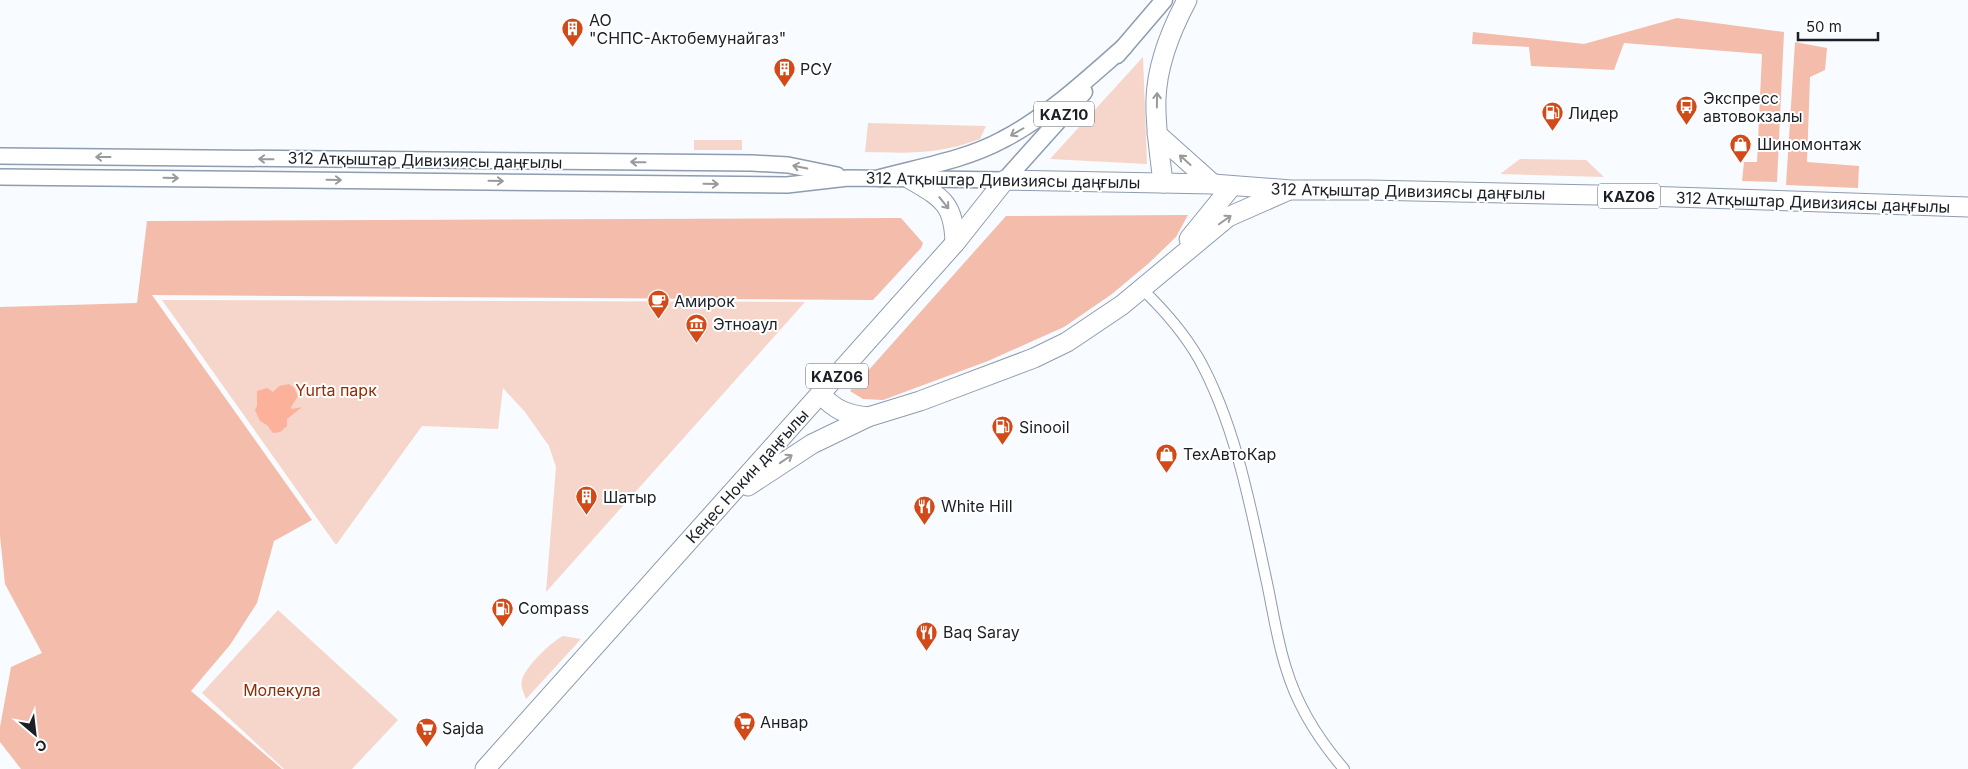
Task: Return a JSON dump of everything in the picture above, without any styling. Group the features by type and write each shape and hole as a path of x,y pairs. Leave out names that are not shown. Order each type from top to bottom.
{"highway":[{"path":"1163,183 1157,134 1156,99 1162,60 1187,0"},
{"path":"1157,134 1223,185 1196,230 1174,261"},
{"path":"910,179 936,194 946,203 952,215 955,243"},
{"name":"312 Атқыштар Дивизиясы даңғылы","path":"1005,180 1223,185 1291,190 1644,196 1968,207"},
{"name":"Кеңес Нокин даңғылы","path":"485,769 955,243 1005,180"},
{"path":"718,507 798,452 868,417 920,401 1034,358 1078,336 1142,289 1228,217 1291,190"},
{"path":"821,394 828,402 840,410 853,415 868,417"}],"main road":[{"name":"KAZ10","path":"1005,180 1124,48 1164,0"},
{"path":"880,178 962,156 1000,142 1037,120 1124,48"},
{"name":"312 Атқыштар Дивизиясы даңғылы","path":"0,156 788,164 848,178"},
{"path":"42,157 42,177"},
{"path":"554,161 554,182"},
{"path":"682,162 682,184"},
{"name":"312 Атқыштар Дивизиясы даңғылы","path":"0,177 787,185 848,178 1005,180"}],"street":[{"path":"1142,289 1173,322 1198,358 1210,382 1238,459 1286,668 1314,728 1329,752 1344,769"}],"green space":[{"path":"1143,57 1147,164 1050,159"},
{"path":"868,123 986,126 980,139 950,148 910,153 865,152"},
{"path":"694,140 742,140 742,150 694,150"},
{"path":"1520,159 1586,160 1604,177 1500,174"},
{"name":"Yurta парк","path":"162,300 805,302 546,592 556,467 549,446 525,412 503,388 498,429 422,426 336,545"},
{"name":"Молекула","path":"278,610 398,720 352,769 284,769 202,693"},
{"path":"563,636 581,639 526,699 522,690 522,680 528,668 539,655"}],"shaded area":[{"path":"1677,18 1784,32 1777,182 1742,181 1744,162 1757,162 1762,54 1624,43 1614,70 1531,66 1529,47 1472,44 1473,32 1584,44"},
{"path":"1795,42 1827,48 1825,70 1810,77 1807,162 1859,166 1858,188 1786,185"},
{"path":"1188,215 1176,237 1149,263 1112,294 1064,327 988,361 883,400 863,399 850,391 1006,216"},
{"path":"901,218 923,243 921,248 873,300 152,295 312,520 274,541 257,603 230,645 191,691 282,769 21,769 0,742 0,727 11,667 42,653 5,584 0,536 0,307 137,303 147,221"},
{"path":"289,384 294,388 298,396 291,407 292,409 302,407 287,419 287,426 280,432 273,433 267,425 260,421 255,410 257,406 257,391 267,388 273,392 279,386"}],"place":[{"name":"АО \"СНПС-Актобемунайгаз\"","path":"573,48"},
{"name":"РСУ","path":"784,88"},
{"name":"Экспресс автовокзалы","path":"1687,126"},
{"name":"Лидер","path":"1552,132"},
{"name":"Шиномонтаж","path":"1741,163"},
{"name":"Амирок","path":"658,320"},
{"name":"Этноаул","path":"697,343"},
{"name":"Sinooil","path":"1003,446"},
{"name":"ТехАвтоКар","path":"1167,473"},
{"name":"Шатыр","path":"587,516"},
{"name":"White Hill","path":"925,525"},
{"name":"Compass","path":"502,627"},
{"name":"Baq Saray","path":"927,651"},
{"name":"Анвар","path":"744,741"},
{"name":"Sajda","path":"426,747"}]}
